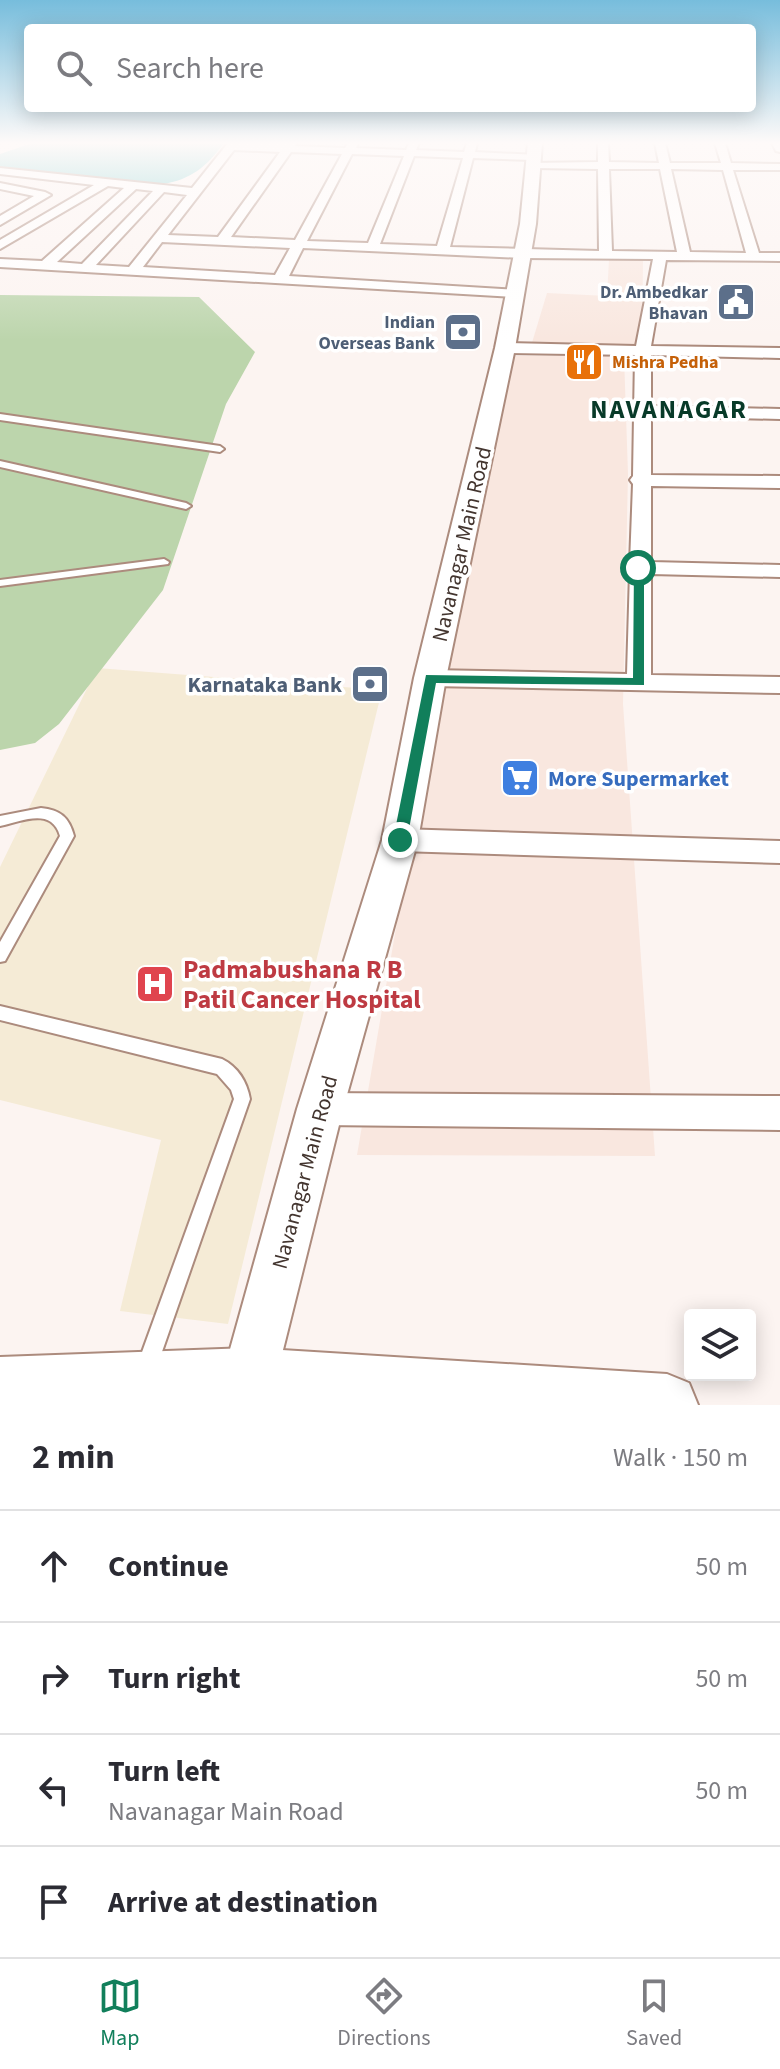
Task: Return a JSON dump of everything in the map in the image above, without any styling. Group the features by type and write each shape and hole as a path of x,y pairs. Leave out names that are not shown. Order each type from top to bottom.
{"main road":[{"name":"Navanagar Main Road","path":"248,1391 320,1109 400,840 430,678 505,348 529,209"},
{"path":"0,1388 142,1381 248,1391 667,1405"}],"street":[{"path":"2,219 21,209"},
{"path":"0,245 62,209"},
{"path":"46,265 108,209"},
{"path":"85,268 142,209"},
{"path":"132,272 181,209"},
{"path":"221,242 245,209"},
{"path":"279,281 318,209"},
{"path":"372,249 388,209"},
{"path":"442,251 454,209"},
{"path":"605,209 606,255"},
{"path":"673,209 684,256"},
{"path":"739,209 754,257"},
{"path":"157,238 523,254 780,257"},
{"path":"639,682 639,480 643,350 660,256"},
{"path":"0,263 513,293"},
{"path":"505,348 780,353"},
{"path":"643,411 780,414"},
{"path":"639,480 780,482"},
{"path":"638,568 780,571"},
{"path":"430,678 780,685"},
{"path":"400,840 780,852"},
{"path":"320,1109 780,1113"}],"lane":[{"path":"0,417 220,449"},
{"path":"0,464 186,506"},
{"path":"0,583 164,562"},
{"path":"0,821 40,812 54,814 66,826 67,836 0,956"},
{"path":"0,1013 222,1067 239,1086 242,1099 142,1381"}],"shaded area":[{"path":"609,260 643,260 642,350 531,346 547,293 607,296"},
{"path":"503,356 624,356 628,474 623,704 655,1156 357,1155 441,666"},
{"name":"Padmabushana R B Patil Cancer Hospital","path":"97,668 382,690 228,1324 120,1311 161,1140 0,1100 0,867"}],"green space":[{"path":"0,295 199,297 255,352 226,404 163,590 59,724 35,743 0,750"}],"place":[{"name":"Dr. Ambedkar Bhavan","path":"736,302"},
{"name":"Indian Overseas Bank","path":"463,332"},
{"name":"Mishra Pedha","path":"584,362"},
{"name":"Karnataka Bank","path":"370,684"},
{"name":"More Supermarket","path":"520,778"},
{"name":"Padmabushana R B Patil Cancer Hospital","path":"155,984"}],"district":[{"name":"NAVANAGAR","path":"669,409"}],"route":[{"path":"400,840 430,678 639,682 638,568"}]}
